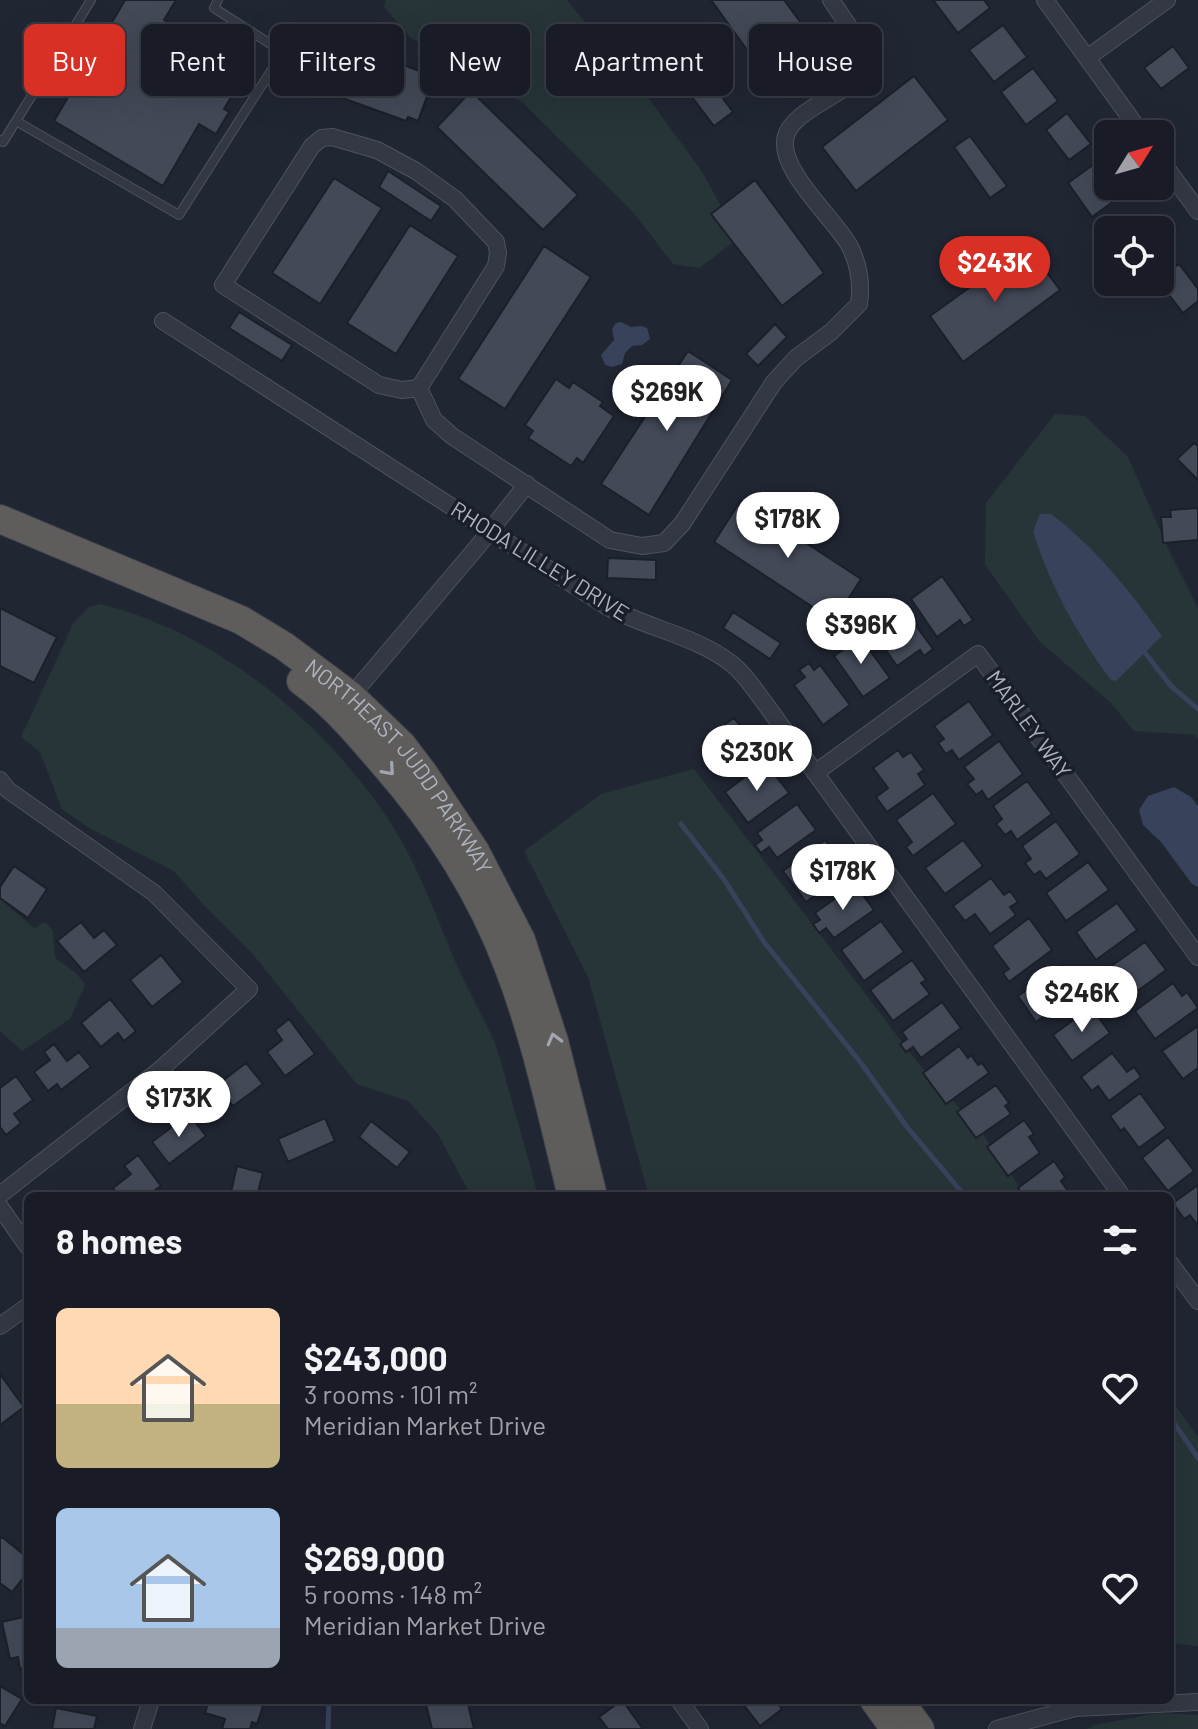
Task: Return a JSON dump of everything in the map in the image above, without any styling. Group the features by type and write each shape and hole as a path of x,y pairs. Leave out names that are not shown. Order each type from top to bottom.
{"highway":[{"name":"NORTHEAST JUDD PARKWAY","path":"0,519 241,620 284,646 344,704 456,863 491,924 524,1012 571,1192"},
{"name":"NORTHEAST JUDD PARKWAY","path":"0,535 221,630 344,704 402,745 475,851 521,940 543,1000 592,1192"},
{"path":"877,1704 895,1729"},
{"path":"902,1704 920,1729"}],"street":[{"path":"419,388 434,420 452,436 610,540 642,546 664,543 682,524 774,382 796,358 831,332 859,304 860,270 849,244 795,172 784,145 786,132 805,114 858,78 867,70 871,59 831,0"},
{"path":"1045,0 1132,120"},
{"path":"1087,58 1167,0"},
{"path":"332,137 377,150 416,171 455,199 496,242 496,266 419,388 402,390 379,385 223,285 312,146 322,138 332,137"},
{"path":"1174,178 1198,211"},
{"name":"RHODA LILLEY DRIVE","path":"163,321 606,606 715,653 734,665 1119,1192"},
{"path":"344,704 527,484"},
{"name":"MARLEY WAY","path":"815,773 978,654 1198,957"},
{"path":"0,780 8,790 154,893 249,989 150,1077 0,1195"},
{"path":"0,1207 24,1241"},
{"path":"1174,1268 1198,1301"},
{"path":"0,1326 24,1309"},
{"path":"1174,1703 1198,1702"},
{"path":"142,1729 150,1704"},
{"path":"682,1704 700,1729"},
{"path":"997,1729 1029,1724 1075,1708 1157,1704"}],"lane":[{"path":"0,140 3,142 91,0"},
{"path":"16,121 179,215 283,52 214,8 218,0"}],"shaded area":[{"path":"386,0 567,0 586,24 546,24 546,96 647,96 702,172 739,238 699,268 673,264 633,212 522,102 512,96 530,96 530,24 420,24 420,43 410,37 404,30 404,24 399,24 384,7"},
{"path":"1055,414 1085,416 1128,457 1198,608 1198,739 1195,735 1134,731 1110,702 1039,641 985,564 986,503"},
{"path":"100,604 142,617 183,635 223,658 297,714 360,780 408,853 493,1039 537,1192 469,1192 438,1134 408,1101 357,1084 252,953 174,871 89,828 62,809 40,752 21,737 74,622 89,607"},
{"path":"694,769 918,1063 980,1130 1023,1192 648,1192 588,977 524,851 601,794"},
{"path":"0,899 34,928 45,922 53,931 55,958 77,974 85,985 70,1019 22,1051 0,1031"},
{"path":"1174,1404 1198,1437 1198,1646 1174,1643"},
{"path":"1158,1713 1198,1715 1198,1729 1087,1729 1094,1725"}],"water":[{"path":"621,322 631,327 647,328 650,339 642,345 632,346 625,353 622,364 612,367 605,365 601,355 614,340 612,329"},
{"path":"1040,514 1051,514 1097,555 1162,636 1116,681 1111,680 1087,646 1056,590 1033,531"},
{"path":"1174,787 1191,797 1198,806 1198,887 1192,884 1161,842 1143,825 1139,810 1148,796"}],"building":[{"path":"125,0 176,0 164,20 171,24 141,24 141,96 232,96 224,109 229,112 216,134 199,124 163,186 54,121 69,96 125,96 125,24 111,24"},
{"path":"711,0 784,0 802,24 749,24 749,52 733,30 733,24 728,24"},
{"path":"933,0 984,0 990,8 958,33"},
{"path":"1003,25 1027,57 994,82 969,50"},
{"path":"1173,46 1189,68 1161,89 1144,68"},
{"path":"404,65 420,71 420,96 427,96 418,121 408,117 406,121 337,96 404,96"},
{"path":"1033,68 1058,101 1026,125 1001,92"},
{"path":"914,76 948,120 856,191 822,147"},
{"path":"466,96 476,96 578,195 543,230 437,127"},
{"path":"691,96 721,96 733,112 714,126"},
{"path":"1067,113 1091,144 1069,160 1046,130"},
{"path":"970,136 1007,186 990,198 954,147"},
{"path":"1094,164 1094,200 1115,200 1092,217 1068,183"},
{"path":"388,171 441,206 431,221 379,187"},
{"path":"334,178 382,208 320,304 272,273"},
{"path":"755,180 824,273 782,306 711,214"},
{"path":"410,225 458,256 396,354 347,323"},
{"path":"544,246 591,277 505,409 458,379"},
{"path":"1027,246 1060,290 963,362 930,316"},
{"path":"1179,264 1198,289 1198,301 1183,313 1170,296 1174,296 1174,268"},
{"path":"239,312 292,345 282,361 229,328"},
{"path":"775,324 787,337 758,366 746,354"},
{"path":"688,351 732,380 649,515 601,484"},
{"path":"556,379 569,388 573,382 603,402 600,406 614,416 583,463 577,458 571,466 528,438 533,431 525,425"},
{"path":"1194,443 1198,446 1198,480 1177,459"},
{"path":"741,500 861,579 834,621 714,542"},
{"path":"1198,508 1198,540 1163,543 1161,517 1171,517 1170,510"},
{"path":"608,558 656,560 656,580 607,578"},
{"path":"942,576 973,620 964,626 960,620 937,637 911,599"},
{"path":"901,605 933,649 924,656 920,650 897,666 870,628"},
{"path":"0,608 57,637 34,683 0,666"},
{"path":"733,612 781,643 770,659 723,628"},
{"path":"849,636 853,642 860,637 890,678 863,697 834,656 845,648 841,642"},
{"path":"809,663 814,670 820,665 850,705 823,725 794,685 805,677 799,670"},
{"path":"969,701 993,735 959,760 952,750 946,754 938,743 944,739 934,726"},
{"path":"734,718 745,733 740,737 754,757 729,775 714,755 707,759 701,750 707,746 703,740"},
{"path":"999,741 1023,774 988,800 982,791 976,795 967,784 974,779 964,767"},
{"path":"898,750 903,757 911,752 924,770 918,774 925,785 887,812 876,797 888,788 873,768"},
{"path":"765,762 789,793 748,823 725,792"},
{"path":"1027,781 1052,814 1017,840 1011,831 1005,835 996,824 1002,819 993,806"},
{"path":"933,793 956,824 913,856 906,847 912,842 896,820"},
{"path":"797,804 816,830 777,858 769,847 761,853 755,845 762,840 757,833"},
{"path":"1056,821 1080,854 1046,879 1040,871 1034,875 1025,863 1031,859 1022,846"},
{"path":"825,840 840,860 834,864 842,876 806,902 783,871"},
{"path":"963,840 983,866 945,894 925,868"},
{"path":"1088,862 1109,890 1066,921 1046,893"},
{"path":"14,866 47,889 28,918 0,898 0,887"},
{"path":"991,878 1004,895 1010,891 1018,902 1010,907 1016,915 990,934 975,914 965,921 953,906"},
{"path":"855,884 874,910 834,938 826,928 819,933 813,924 820,920 815,913"},
{"path":"1117,903 1137,930 1096,960 1076,932"},
{"path":"1029,918 1052,950 1009,982 1003,973 1009,969 992,946"},
{"path":"881,921 904,952 864,981 841,950"},
{"path":"81,922 94,938 104,930 117,945 84,972 57,941"},
{"path":"1145,942 1166,970 1124,1001 1103,972"},
{"path":"161,955 183,982 152,1007 130,980"},
{"path":"912,960 926,980 921,983 930,994 893,1021 870,990"},
{"path":"1062,965 1073,980 1070,983 1077,993 1036,1022 1018,996"},
{"path":"1173,983 1182,996 1187,992 1198,1008 1155,1039 1135,1011"},
{"path":"110,999 136,1031 124,1041 118,1033 101,1047 81,1023"},
{"path":"942,1002 961,1028 921,1058 913,1047 906,1052 900,1044 907,1039 902,1032"},
{"path":"1091,1007 1110,1033 1072,1061 1053,1035"},
{"path":"289,1019 315,1054 285,1076 267,1052 282,1040 275,1030"},
{"path":"1198,1026 1198,1068 1183,1079 1162,1051"},
{"path":"54,1044 67,1061 79,1052 91,1067 61,1090 57,1084 48,1091 34,1072 50,1060 44,1052"},
{"path":"959,1046 968,1058 971,1055 989,1073 946,1104 923,1073"},
{"path":"1112,1053 1127,1072 1134,1067 1141,1077 1109,1101 1098,1086 1092,1091 1081,1077"},
{"path":"246,1063 263,1084 233,1106 217,1085"},
{"path":"16,1076 33,1100 14,1114 21,1123 6,1135 0,1127 0,1088"},
{"path":"996,1085 1009,1103 1005,1106 1011,1114 976,1138 957,1112"},
{"path":"1140,1093 1166,1128 1139,1148 1110,1116"},
{"path":"189,1114 206,1136 169,1164 152,1142"},
{"path":"325,1118 335,1141 288,1162 278,1139"},
{"path":"1024,1120 1034,1134 1029,1137 1040,1153 1008,1176 987,1147"},
{"path":"371,1121 410,1152 397,1168 359,1137"},
{"path":"1168,1137 1194,1171 1168,1191 1142,1158"},
{"path":"138,1155 161,1186 153,1192 116,1192 113,1188 131,1174 124,1166"},
{"path":"1054,1161 1065,1177 1061,1181 1069,1192 1021,1192 1018,1188"},
{"path":"237,1166 263,1173 258,1192 231,1192"},
{"path":"1198,1185 1198,1226 1190,1215 1184,1219 1174,1202"},
{"path":"0,1374 24,1407 0,1425"},
{"path":"2,1537 24,1555 24,1577 12,1592 0,1583"},
{"path":"23,1617 24,1668 20,1669 18,1657 10,1659 2,1622"},
{"path":"0,1686 22,1699 5,1726 0,1723"},
{"path":"208,1704 263,1706 257,1724 252,1722 250,1729 222,1729 225,1719 205,1713"},
{"path":"426,1704 468,1704 474,1729 432,1729"},
{"path":"617,1704 625,1704 643,1729 608,1729 599,1717"},
{"path":"743,1704 778,1704 782,1709 760,1726"},
{"path":"56,1708 97,1716 94,1729 52,1729"}],"waterway":[{"path":"1142,649 1171,686 1198,709"},
{"path":"681,824 723,878 764,942 861,1063 907,1127 962,1192"},
{"path":"1174,1423 1198,1458"},
{"path":"328,1729 329,1704"}]}
